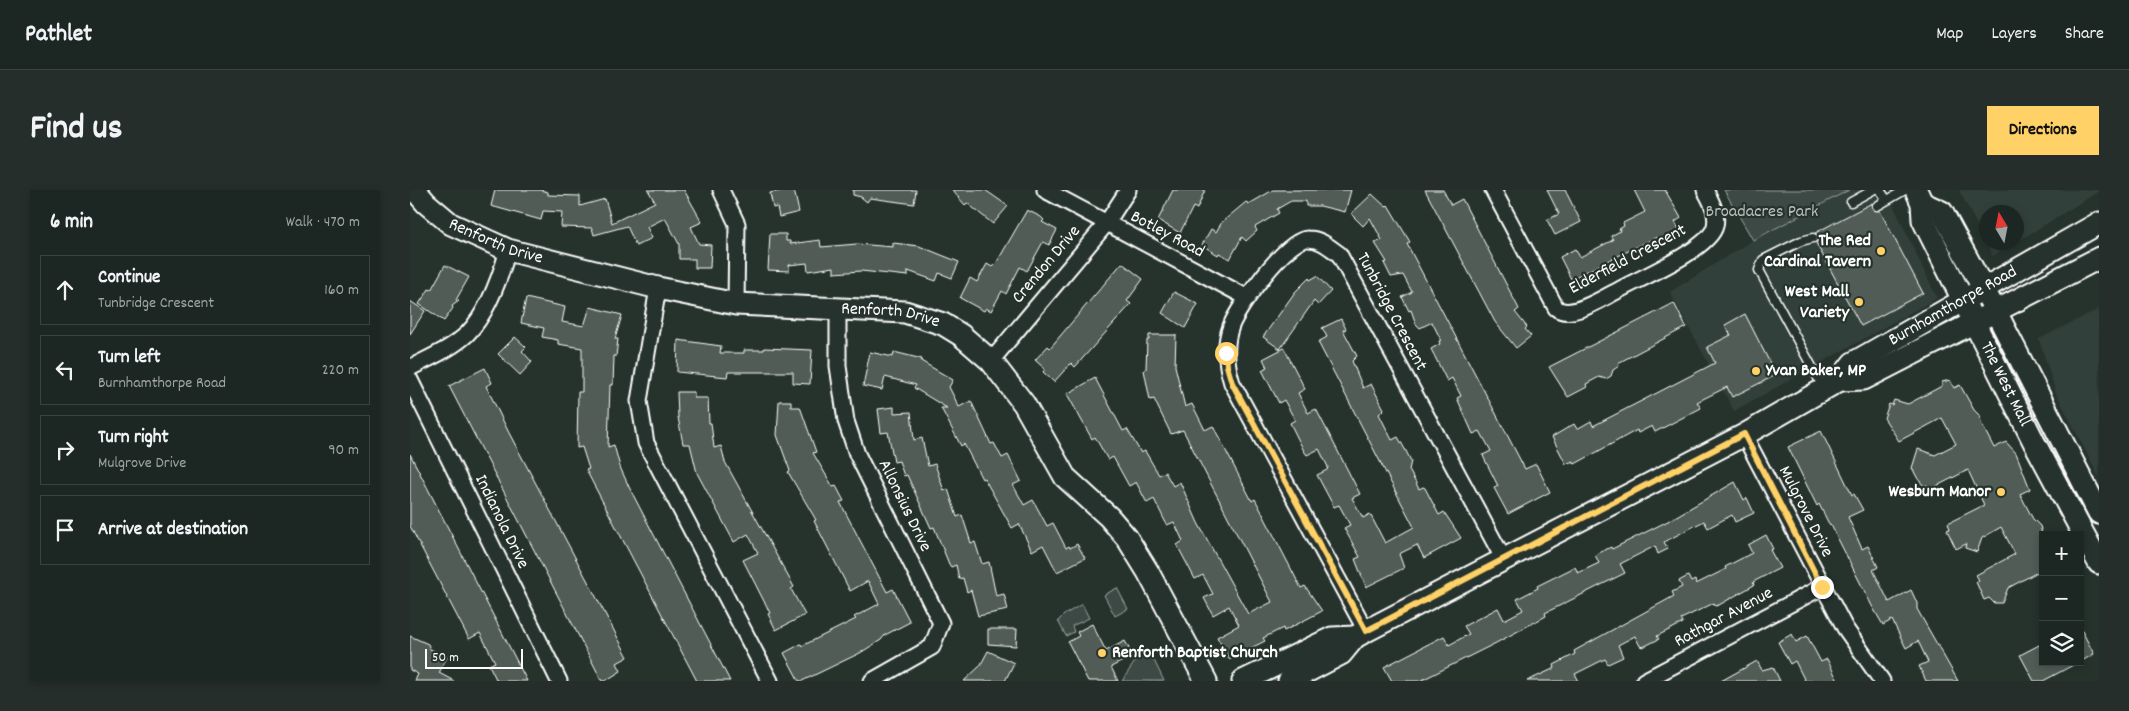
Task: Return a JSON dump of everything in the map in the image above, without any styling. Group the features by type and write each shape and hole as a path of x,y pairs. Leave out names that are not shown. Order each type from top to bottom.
{"main road":[{"name":"Renforth Drive","path":"415,190 426,203 450,224 508,250 658,288 736,304 905,312 926,317 943,324 961,335 991,361 1024,404 1051,456 1065,477 1108,517 1127,538 1148,572 1206,681"},
{"name":"The West Mall","path":"1919,196 1942,212 1996,312 2099,513"},
{"name":"The West Mall","path":"1919,196 1922,220 2096,550"},
{"name":"Burnhamthorpe Road","path":"1243,681 1297,668 1332,638 1361,634 1503,558 1744,434 1832,384 1853,363 2099,223"},
{"name":"Burnhamthorpe Road","path":"1832,384 1864,380 2099,258"}],"street":[{"path":"721,190 737,224 736,304"},
{"name":"Botley Road","path":"1045,190 1246,297"},
{"name":"Crendon Drive","path":"991,361 1106,224 1128,190"},
{"name":"Elderfield Crescent","path":"1493,190 1556,308 1565,312 1582,308 1659,269 1707,240 1715,226 1716,215 1705,190"},
{"name":"Tunbridge Crescent","path":"1361,634 1232,383 1227,366 1231,326 1246,297 1293,244 1306,239 1321,241 1339,254 1503,558"},
{"path":"410,368 442,352 467,334 481,316 503,270 508,250"},
{"path":"658,288 639,400 646,444 770,681"},
{"name":"Allonsius Drive","path":"838,308 838,366 846,421 857,454 941,623 932,647 872,681"},
{"name":"Indianola Drive","path":"410,380 559,681"},
{"name":"Mulgrove Drive","path":"1744,434 1844,628 1882,681"},
{"name":"Rathgar Avenue","path":"1644,681 1822,587"}],"lane":[{"path":"1851,202 1873,190"},
{"path":"1880,190 1887,200"},
{"path":"1877,206 1905,190"},
{"path":"1813,238 1801,241 1763,260 1759,270 1832,384"}],"shaded area":[{"path":"1849,190 1886,190 1937,298 1734,411 1670,292 1753,240"},
{"path":"1959,190 2099,190 2024,238 2024,205 1979,205 1979,229"},
{"path":"1990,250 2003,250 1993,256"},
{"path":"2099,309 2099,477 2056,393 2039,339"}],"green space":[{"name":"Broadacres Park","path":"1724,190 1849,190 1753,240"},
{"path":"1117,588 1128,609 1115,616 1104,595"},
{"path":"1082,604 1089,618 1072,626 1074,632 1066,636 1058,621"},
{"path":"1149,650 1164,681 1122,681 1138,657"}],"building":[{"path":"495,190 540,190 548,192 548,195 580,196 580,206 605,199 612,223 655,202 648,190 684,190 702,222 691,227 699,244 711,245 710,268 695,268 695,259 679,259 679,244 665,218 647,227 652,238 636,246 627,226 594,235 592,228 561,227 562,212 543,211 541,220 491,206"},
{"path":"794,190 799,212 779,217 777,207 773,208 770,193"},
{"path":"853,190 916,190 914,204 870,198 867,202 861,197 853,195"},
{"path":"952,190 985,190 1008,206 993,224 967,203 965,205"},
{"path":"1173,190 1205,190 1197,209 1193,207 1180,233 1158,220"},
{"path":"1273,190 1351,190 1345,212 1320,206 1306,206 1306,201 1291,201 1277,209 1279,213 1255,227 1257,231 1246,241 1242,237 1230,259 1219,253 1218,255 1202,245 1211,229 1216,232 1222,222 1246,202 1249,204"},
{"path":"1425,190 1443,190 1451,205 1462,199 1519,309 1515,312 1527,327 1525,329 1531,336 1516,348 1495,322"},
{"path":"1547,190 1565,190 1581,222 1555,235 1547,220 1559,214"},
{"path":"1634,190 1665,190 1681,218 1675,222 1680,231 1659,242 1657,237 1571,279 1560,257 1575,249 1580,257 1613,240 1611,236 1620,231 1619,229 1624,226 1623,223 1645,212"},
{"path":"1372,194 1386,207 1388,205 1410,242 1407,244 1525,469 1536,464 1550,492 1508,514 1494,488 1498,486 1483,455 1491,451 1480,431 1473,434 1457,398 1461,396 1452,378 1447,381 1431,349 1440,344 1439,341 1441,340 1432,322 1420,328 1416,324 1411,310 1409,311 1402,297 1412,292 1403,275 1391,277 1384,263 1387,262 1375,243 1382,240 1370,218 1363,226 1351,214"},
{"path":"1872,203 1872,208 1880,211 1923,293 1861,326 1816,243 1819,237 1815,233"},
{"path":"1027,210 1041,217 1044,220 1042,222 1057,230 1049,245 1043,242 1027,271 1020,267 1006,294 1002,291 991,311 986,308 984,311 960,298 970,278 977,282 987,264 992,267 997,262"},
{"path":"770,234 786,234 786,241 790,241 790,244 820,240 821,247 857,244 893,247 893,243 919,246 959,262 952,278 939,273 936,281 908,271 908,276 861,271 834,273 834,267 808,271 807,263 789,265 789,271 768,270"},
{"path":"1122,263 1143,279 1127,301 1131,304 1075,367 1071,363 1054,382 1043,372 1045,369 1035,360 1048,346 1050,348"},
{"path":"445,265 469,277 456,300 459,301 452,306 453,308 444,321 419,304 429,289 431,290"},
{"path":"1317,276 1331,291 1318,305 1314,301 1280,349 1263,337 1295,292 1309,278 1310,280"},
{"path":"1174,292 1198,304 1185,328 1162,313"},
{"path":"526,298 565,307 562,322 584,326 590,307 622,315 615,339 618,339 616,356 614,356 613,385 610,385 608,447 614,445 620,467 629,487 730,681 697,681 586,470 589,469 582,447 577,448 578,392 582,392 582,348 558,344 558,340 542,337 544,328 521,323"},
{"path":"410,301 425,311 410,334"},
{"path":"1674,303 1686,327 1618,363 1619,366 1606,379 1599,377 1586,384 1587,387 1568,397 1549,367"},
{"path":"1745,314 1776,375 1732,397 1727,387 1697,402 1701,408 1655,432 1652,426 1638,433 1637,430 1575,464 1573,461 1566,464 1552,437 1574,424 1577,429 1591,421 1593,426 1715,363 1707,347 1731,335 1725,325"},
{"path":"1341,319 1346,329 1343,330 1357,356 1352,361 1363,388 1371,384 1384,409 1379,414 1392,440 1398,437 1406,451 1411,461 1409,470 1419,489 1425,488 1439,515 1444,512 1461,538 1424,558 1417,545 1399,554 1404,568 1366,587 1355,559 1360,557 1344,528 1350,525 1339,505 1334,507 1317,475 1327,470 1328,467 1319,449 1307,455 1304,451 1290,423 1295,420 1284,400 1279,403 1262,370 1267,367 1263,359 1284,348 1305,389 1298,393 1308,413 1316,409 1360,494 1352,498 1363,518 1370,514 1385,543 1414,527 1318,342 1327,337 1322,328"},
{"path":"1149,335 1176,335 1175,366 1185,407 1192,404 1205,430 1213,426 1252,501 1255,499 1301,588 1305,586 1322,611 1284,631 1283,628 1263,638 1265,641 1229,659 1217,637 1239,625 1229,606 1213,615 1204,598 1213,594 1203,575 1195,579 1177,545 1183,541 1174,522 1167,525 1154,499 1147,503 1136,482 1129,486 1113,457 1108,460 1095,437 1092,439 1067,394 1095,378 1123,431 1127,429 1141,453 1145,451 1159,475 1165,472 1173,486 1180,482 1198,523 1248,614 1272,602 1183,430 1171,434 1154,399 1150,400 1144,370 1146,369 1147,340 1149,340"},
{"path":"515,337 526,347 522,351 532,362 520,375 498,354"},
{"path":"678,340 721,346 720,353 744,353 744,350 764,350 764,348 812,350 810,384 793,383 793,372 728,372 727,377 677,372"},
{"path":"870,352 893,357 894,352 922,359 921,361 953,380 949,387 959,407 971,401 991,444 994,443 1002,458 1008,455 1021,481 1013,485 1024,505 1033,500 1047,526 1053,523 1066,548 1077,544 1085,558 1057,572 1043,545 1032,551 1019,524 1012,528 984,478 982,479 964,444 961,446 941,408 947,408 914,388 916,385 885,377 882,390 863,386"},
{"path":"485,368 492,383 486,386 509,433 628,657 617,663 621,671 605,681 602,681 449,386"},
{"name":"Wesburn Manor","path":"1950,380 1954,388 1960,385 1974,410 1980,416 1981,423 1994,448 2006,442 2016,453 2030,489 2020,494 2041,531 2039,531 2039,571 2008,588 2002,603 1994,603 1989,598 1984,600 1976,582 1979,580 1976,575 2015,554 2001,527 1982,538 1977,552 1965,548 1966,544 1956,549 1947,530 1950,529 1948,523 1984,505 1968,470 1929,490 1927,485 1924,486 1918,479 1912,468 1918,449 1935,455 1956,444 1942,418 1899,441 1884,418 1889,404 1892,405 1894,400 1908,404 1942,386 1942,382"},
{"path":"677,392 694,392 694,398 708,398 709,423 711,423 714,448 721,446 725,462 794,587 791,589 805,615 776,630 768,614 770,613 743,560 758,553 748,534 734,542 697,473 690,444 683,444 678,417"},
{"path":"779,401 791,401 791,407 800,407 816,452 813,453 833,487 836,486 844,501 840,502 887,592 893,589 910,622 885,635 881,640 860,653 802,681 799,681 784,653 856,619 854,617 879,604 868,581 850,591 814,521 816,520 788,472 790,471 777,435"},
{"path":"894,407 894,413 911,412 914,440 922,438 928,466 935,464 944,491 948,489 957,517 962,515 971,543 975,542 982,564 989,562 996,596 1004,594 1008,610 978,616 971,590 967,592 963,578 959,579 956,565 951,567 949,564 934,527 931,528 907,475 904,476 899,461 894,462 888,432 881,433 878,409"},
{"path":"1821,431 1852,495 1854,494 1863,510 1848,517 1862,549 1868,546 1878,567 1873,570 1889,602 1911,590 1917,603 1917,609 1958,681 1926,681 1919,666 1928,662 1918,641 1906,648 1892,620 1883,625 1831,525 1819,504 1817,506 1788,447"},
{"path":"410,454 527,681 497,681 489,665 495,662 480,633 469,639 410,526"},
{"path":"1735,482 1744,500 1747,498 1754,513 1735,522 1732,515 1708,528 1704,521 1664,542 1668,549 1658,554 1655,546 1620,564 1625,573 1545,613 1546,616 1420,681 1392,681 1384,667 1444,636 1449,645 1469,634 1464,626 1498,608 1504,620 1523,610 1517,599 1538,588 1537,586 1575,567 1578,573 1599,563 1595,555 1611,547 1612,549 1668,521"},
{"path":"1766,535 1773,549 1770,550 1780,568 1753,582 1754,585 1719,605 1715,606 1714,603 1681,619 1683,623 1657,636 1659,639 1643,647 1640,646 1635,636 1618,645 1623,657 1608,664 1605,659 1575,674 1579,681 1527,681 1555,668 1554,665 1575,654 1574,651 1674,596 1672,592 1682,587 1679,581 1688,576 1691,582 1695,580 1696,584 1726,569 1725,567 1752,553 1748,545"},
{"name":"Renforth Baptist Church","path":"1092,624 1106,651 1125,641 1133,656 1111,667 1118,681 1088,681 1068,642 1079,636 1077,632"},
{"path":"988,629 1017,629 1016,646 988,644"},
{"path":"1792,634 1796,642 1807,636 1821,662 1827,659 1838,681 1805,681 1795,661 1790,664 1778,642"},
{"path":"2084,635 2094,654 2084,660"},
{"path":"410,636 428,644 430,649 447,657 439,673 454,681 415,681 418,674 410,670"},
{"path":"2039,645 2039,666 2071,666 2043,681 2034,681 2020,655"},
{"path":"988,651 1014,663 1005,681 964,681 980,666"},
{"path":"1757,661 1762,670 1773,667 1780,681 1721,681"}],"place":[{"name":"The Red Cardinal Tavern","path":"1881,251"},
{"name":"West Mall Variety","path":"1859,302"},
{"name":"Yvan Baker, MP","path":"1756,371"},
{"name":"Wesburn Manor","path":"2001,492"},
{"name":"Renforth Baptist Church","path":"1102,653"}],"route":[{"path":"1226,353 1227,366 1232,383 1366,631 1744,434 1822,587"}]}
